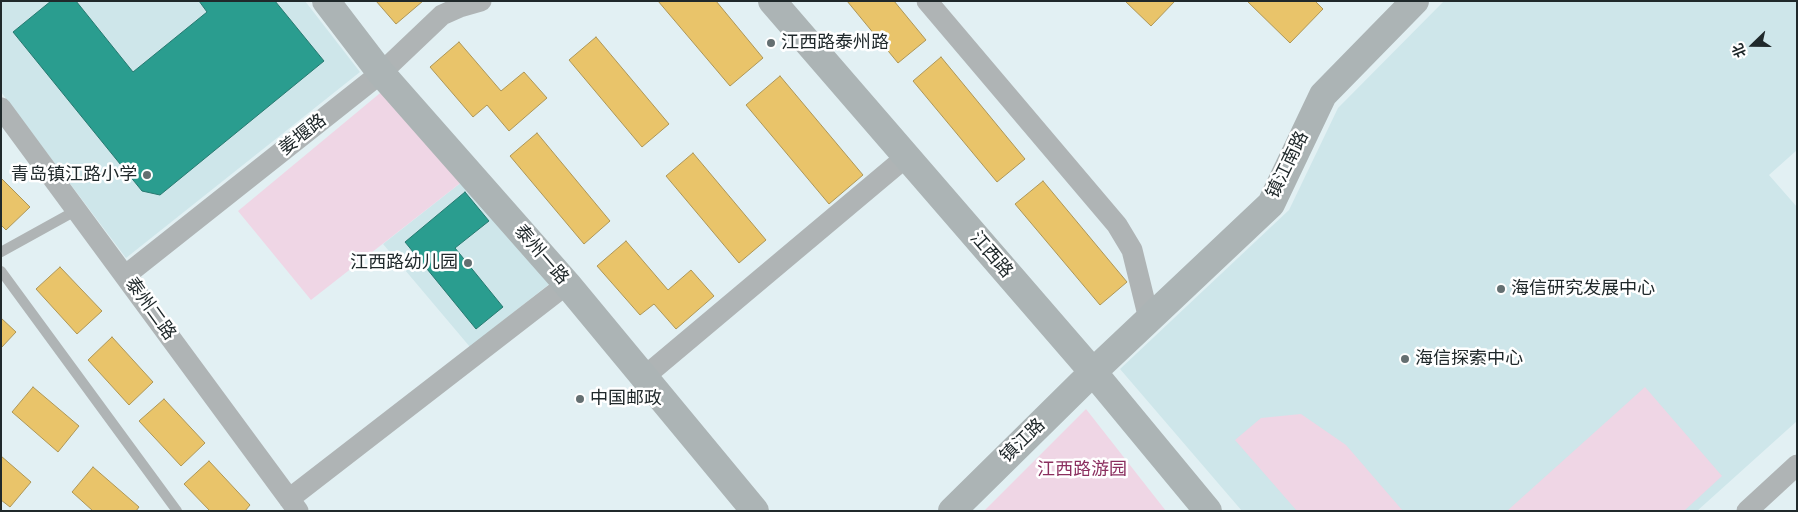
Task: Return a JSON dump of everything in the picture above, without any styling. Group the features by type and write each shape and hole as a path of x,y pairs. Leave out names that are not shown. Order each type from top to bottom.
{"street":[{"name":"泰州一路","path":"326,1 381,73 567,284 755,511"},
{"name":"姜堰路","path":"126,275 381,73 442,15 460,7 482,1"},
{"name":"江西路","path":"772,1 1094,372 1208,511"},
{"path":"927,1 1117,225 1132,250 1149,319"},
{"name":"镇江南路","path":"1094,372 1270,204 1323,95 1415,1"},
{"name":"泰州二路","path":"1,108 126,275 293,505"},
{"path":"644,377 906,157"},
{"path":"293,505 567,284"},
{"name":"镇江路","path":"952,511 1094,372"},
{"path":"1747,511 1797,465"}],"lane":[{"path":"1,252 77,210"},
{"path":"1,271 177,511"}],"shaded area":[{"name":"青岛镇江路小学","path":"1,1 305,1 360,72 126,258 1,92"},
{"name":"海信研究发展中心","path":"1444,1 1797,1 1797,150 1769,175 1797,207 1797,421 1697,511 1242,511 1120,369 1289,210 1338,108"},
{"name":"江西路幼儿园","path":"463,181 553,281 470,347 383,244"}],"green space":[{"path":"385,89 463,181 311,300 238,211"},
{"path":"1645,387 1722,476 1684,511 1507,511"},
{"name":"江西路游园","path":"1086,409 1166,511 986,511 985,510"},
{"path":"1301,414 1346,445 1403,511 1297,511 1235,440 1261,418"}],"building: 住宅":[{"path":"376,1 423,1 396,24"},
{"path":"658,1 716,1 763,58 730,86"},
{"path":"847,1 894,1 926,40 898,63"},
{"path":"1125,1 1175,1 1151,26"},
{"path":"1247,1 1315,1 1323,9 1290,43"},
{"path":"596,37 669,124 642,147 569,60"},
{"path":"459,42 501,91 524,72 547,98 509,131 487,105 473,117 430,67"},
{"path":"941,57 1025,159 997,182 913,81"},
{"path":"780,76 863,175 829,204 746,105"},
{"path":"537,133 610,221 584,244 510,156"},
{"path":"693,153 766,240 739,263 666,176"},
{"path":"1,178 30,207 6,230 1,225"},
{"path":"1043,181 1127,282 1100,305 1015,204"},
{"path":"626,241 668,290 691,270 714,296 676,329 654,304 640,315 597,266"},
{"path":"60,267 102,311 77,334 36,289"},
{"path":"1,318 16,332 1,348"},
{"path":"112,337 153,382 129,405 88,360"},
{"path":"33,387 79,426 58,452 12,412"},
{"path":"164,399 205,443 181,466 139,421"},
{"path":"1,456 31,482 10,507 1,500"},
{"path":"209,461 250,505 245,511 210,511 184,484"},
{"path":"93,467 139,507 136,511 93,511 72,492"}],"building: 学校":[{"path":"51,1 76,1 133,72 207,12 199,1 275,1 324,61 160,195 142,191 13,32"},
{"path":"465,192 489,221 455,248 503,307 476,329 405,242"}],"place":[{"name":"江西路泰州路","path":"771,43"},
{"name":"青岛镇江路小学","path":"147,175"},
{"name":"江西路幼儿园","path":"468,263"},
{"name":"海信研究发展中心","path":"1501,289"},
{"name":"海信探索中心","path":"1405,359"},
{"name":"中国邮政","path":"580,399"}]}
